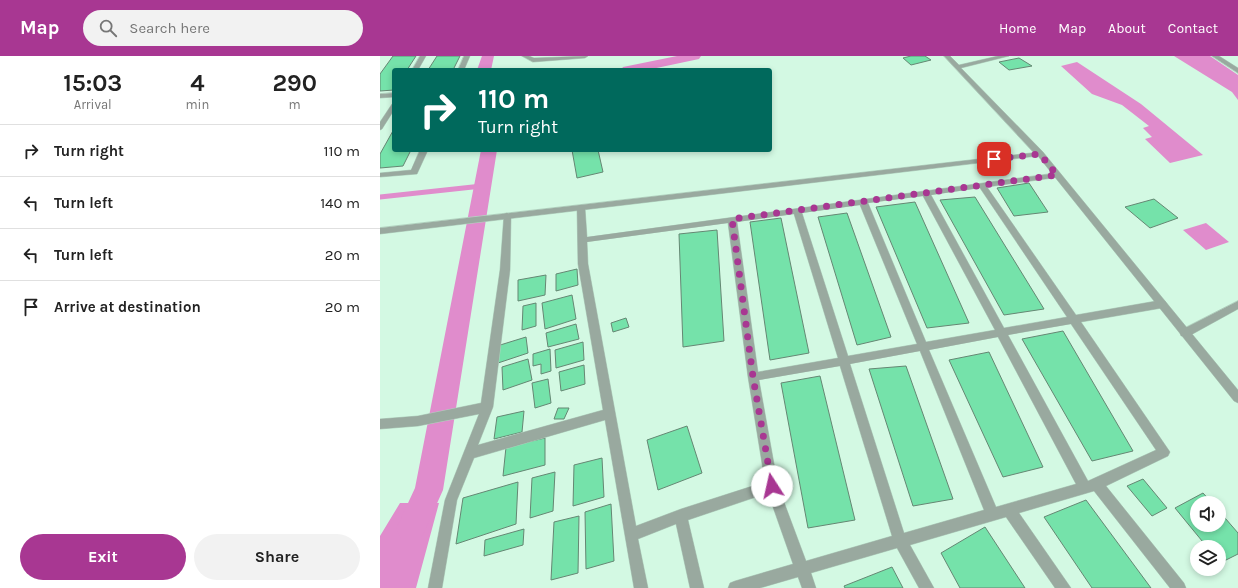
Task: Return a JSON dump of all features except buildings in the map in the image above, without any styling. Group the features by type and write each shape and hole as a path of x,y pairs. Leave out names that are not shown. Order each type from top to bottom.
{"street":[{"path":"416,68 423,56"},
{"path":"462,68 467,56"},
{"path":"525,56 533,60 585,56"},
{"path":"947,56 1040,154 1238,398"},
{"path":"957,67 1006,56"},
{"path":"1215,56 1238,71"},
{"path":"380,96 392,95"},
{"path":"380,128 392,108"},
{"path":"380,175 414,172 423,152"},
{"path":"380,231 1040,154"},
{"path":"583,240 1057,175"},
{"path":"735,588 1091,486 1164,452 982,185"},
{"path":"926,193 1002,333 1091,486 1179,588"},
{"path":"863,201 992,514"},
{"path":"581,208 583,264 641,588"},
{"path":"798,210 900,541 927,588"},
{"path":"435,588 451,500 487,407 486,408 505,270 504,217"},
{"path":"732,219 753,377 772,486 808,588"},
{"path":"753,377 1162,304"},
{"path":"1185,333 1238,305"},
{"path":"380,424 418,421 486,408"},
{"path":"470,453 610,414"},
{"path":"631,536 681,516 772,486"},
{"path":"1008,510 1064,588"},
{"path":"681,516 697,588"}],"shaded area":[{"path":"1174,56 1210,56 1238,75 1238,100 1232,92"},
{"path":"1077,62 1141,104 1203,155 1170,163 1145,139 1152,137 1143,128 1149,126 1122,105 1092,94 1061,66"},
{"path":"1206,223 1229,242 1206,250 1183,230"},
{"path":"400,503 439,503 416,588 380,588 380,536"}],"waterway":[{"path":"485,68 488,56"},
{"path":"638,68 695,56"},
{"path":"411,529 429,490 489,152"},
{"path":"380,197 482,186"}],"route":[{"path":"772,486 753,377 732,219 1057,175 1040,154 994,159"}]}
